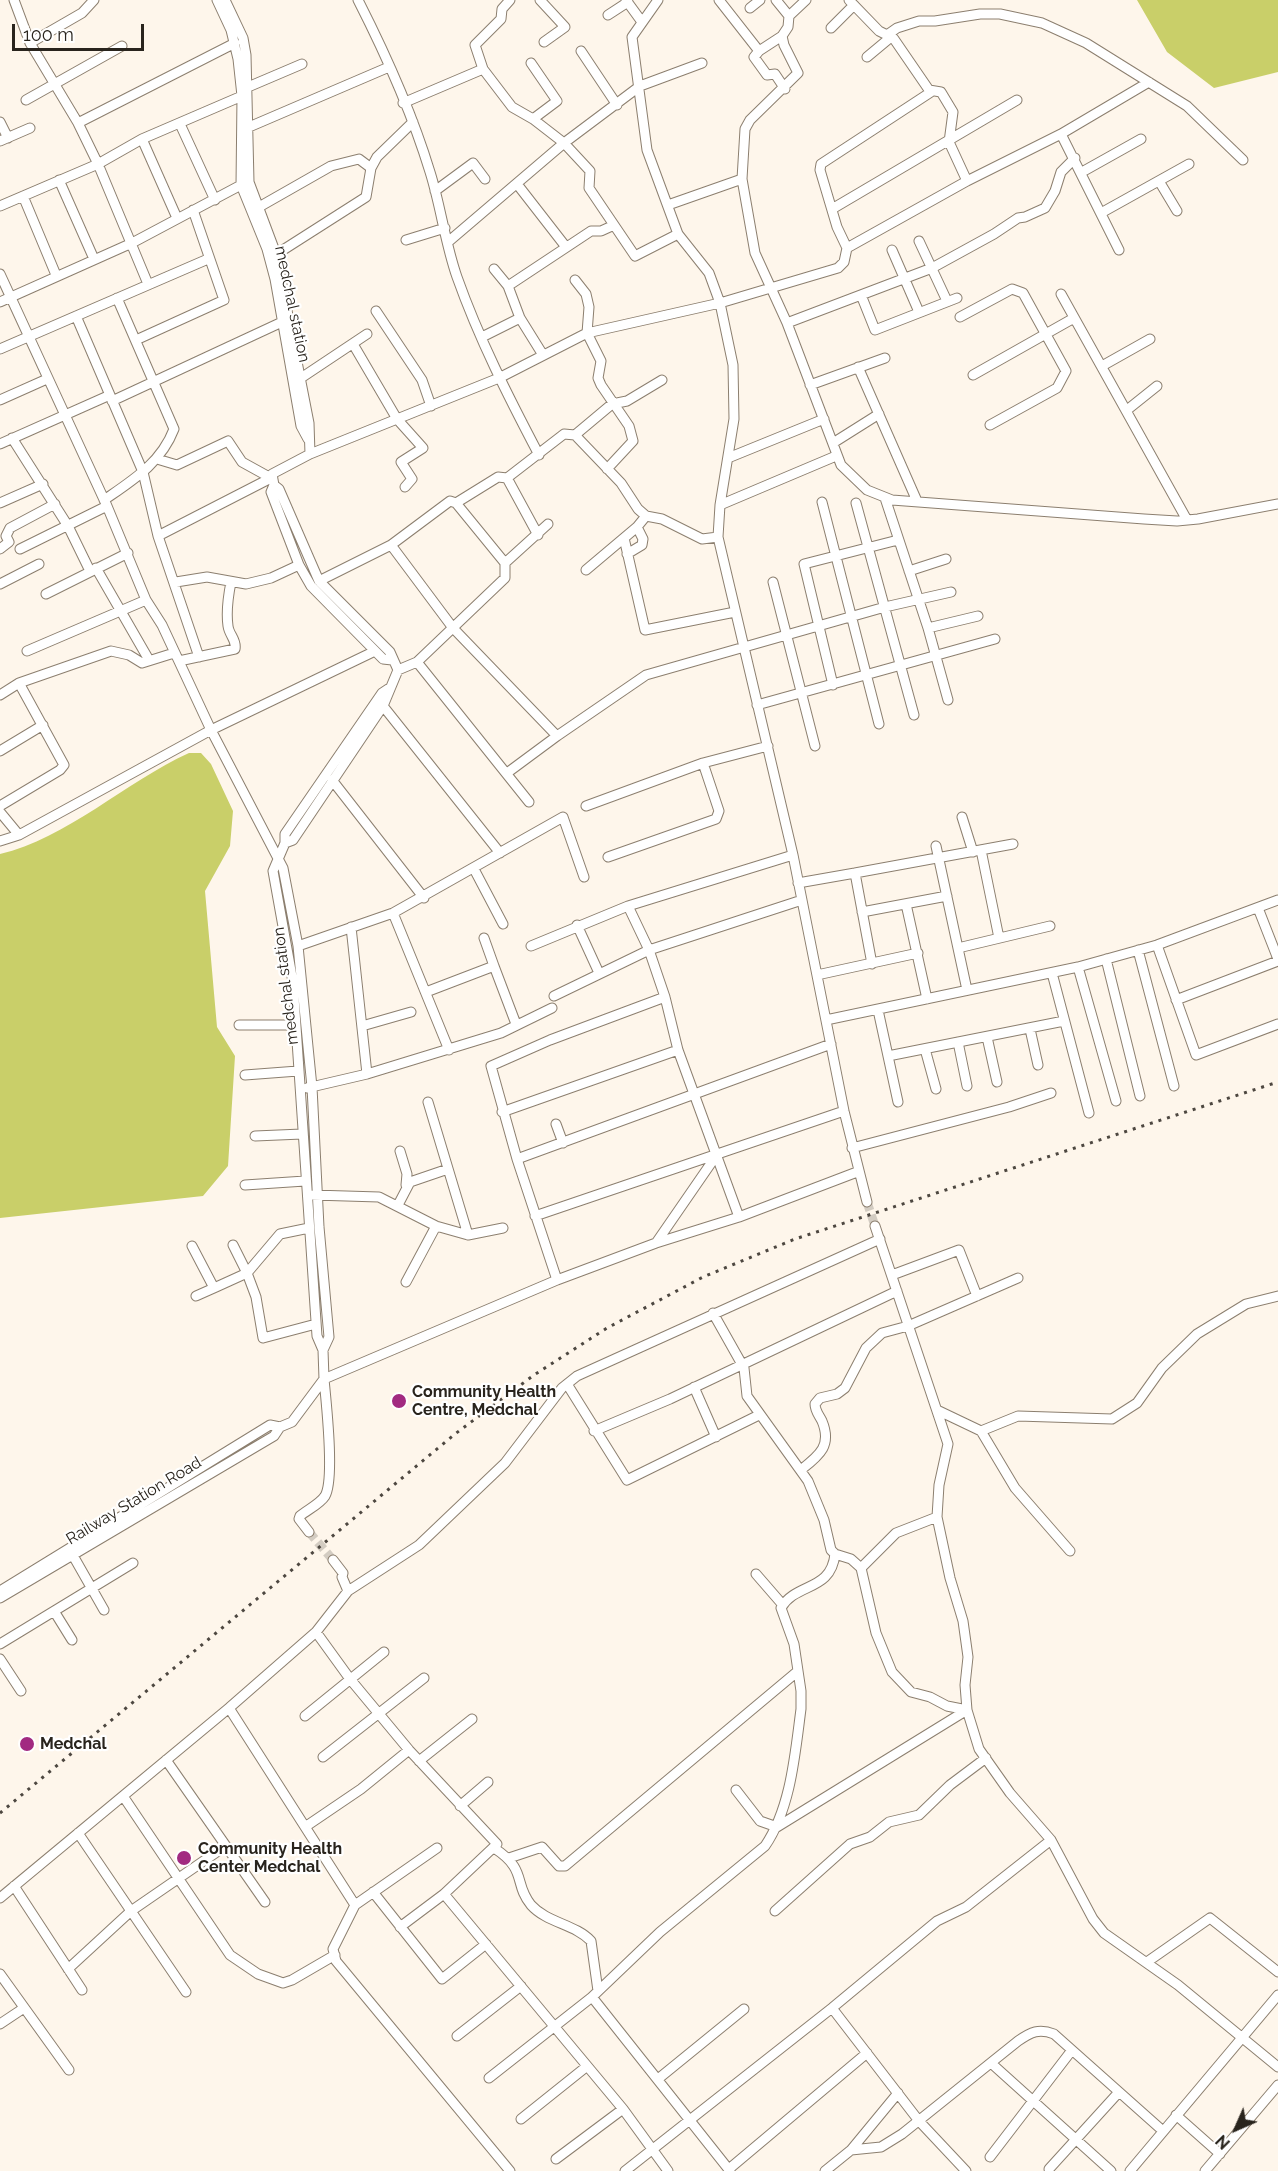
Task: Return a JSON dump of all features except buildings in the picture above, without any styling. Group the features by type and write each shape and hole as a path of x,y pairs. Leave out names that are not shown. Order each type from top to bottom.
{"street":[{"path":"14,0 30,43 78,123 98,164 148,284"},
{"path":"30,43 82,13 94,0"},
{"name":"medchal station","path":"217,0 235,43 242,96 242,185 273,256 300,426 308,440"},
{"name":"medchal station","path":"225,0 243,38 248,87 249,182 273,256 309,423 310,454"},
{"path":"358,0 413,122 435,191 457,277 499,378 539,455"},
{"path":"510,0 502,9 501,19 475,45 483,69 512,107 564,143 590,171 589,189 612,226 635,256 678,234"},
{"path":"540,0 565,27 544,42"},
{"path":"658,0 632,37 647,150 678,234 708,273 720,303 733,365 734,419 720,505 718,537 793,855 857,1172 867,1202"},
{"path":"719,0 759,51"},
{"path":"750,8 760,0"},
{"path":"776,0 789,16"},
{"path":"785,89 775,74 767,75 754,57 759,51 782,36 788,27 789,16 806,0"},
{"path":"608,15 627,1 642,22"},
{"path":"831,28 848,1 879,31 889,36 931,92"},
{"path":"867,57 897,28 918,21 1000,14 1042,23 1065,32 1187,106 1243,160"},
{"path":"782,36 798,74 785,89 750,120 745,129 742,179 754,253 787,323 836,456 858,484 885,498 1187,520 1278,502"},
{"path":"78,123 235,43"},
{"path":"26,100 122,46"},
{"path":"581,51 617,105"},
{"path":"531,63 557,101 532,119"},
{"path":"448,242 564,143 639,87 702,63"},
{"path":"248,87 302,64"},
{"path":"249,127 389,67"},
{"path":"403,104 483,69"},
{"path":"847,248 1061,134 1149,82"},
{"path":"392,660 383,659 311,586 299,565 271,492 272,474 310,454 499,378 587,333 720,303 838,268 844,262 847,248 820,170 824,160 931,92 941,92 953,112 949,140 968,182"},
{"path":"0,206 98,164 142,139 242,96"},
{"path":"832,209 1017,100"},
{"path":"0,122 4,139 30,128"},
{"path":"273,256 366,197 371,168 391,142 413,122"},
{"path":"180,124 215,200"},
{"path":"1061,134 1119,250"},
{"path":"142,139 177,218"},
{"path":"1082,172 1141,139"},
{"path":"787,323 932,268 1018,218 1045,208 1055,191 1061,171 1075,158"},
{"path":"259,207 331,166 360,159 371,168"},
{"path":"435,191 473,163 485,179"},
{"path":"1101,213 1189,164"},
{"path":"668,205 742,179"},
{"path":"59,180 94,259"},
{"path":"1159,181 1177,211"},
{"path":"517,184 566,248"},
{"path":"0,302 132,243 242,185"},
{"path":"23,196 56,275"},
{"path":"136,340 222,303 224,300 193,210"},
{"path":"508,286 591,231 601,231 612,226"},
{"path":"406,240 445,228"},
{"path":"861,295 874,330 952,299 932,268 919,241"},
{"path":"892,250 919,312"},
{"path":"0,350 208,259"},
{"path":"494,269 508,286 520,318 543,356"},
{"name":"medchal station","path":"0,274 106,503 146,600 162,625 211,730 250,802 277,862 283,868 298,946 312,1087 317,1195 329,1337 323,1350"},
{"path":"575,280 586,294 589,307 587,333 601,361 598,378 612,404 629,426 633,441 607,469"},
{"path":"960,317 1012,289 1023,292 1066,371 1061,385 990,425"},
{"path":"1061,294 1187,520"},
{"path":"20,549 68,526 106,503 143,472 168,446 174,429 117,298"},
{"path":"376,311 422,380 430,405"},
{"path":"76,316 143,472 158,536 176,582 200,657"},
{"path":"482,337 520,318"},
{"path":"973,375 1074,318"},
{"path":"0,444 64,416 155,381 282,322"},
{"path":"300,378 367,334"},
{"path":"1102,366 1150,339"},
{"path":"353,344 397,419 423,448 401,462 412,479 405,486"},
{"path":"810,385 885,357"},
{"path":"858,368 917,501"},
{"path":"0,400 48,379"},
{"path":"575,435 612,404 627,401 662,380"},
{"path":"1127,410 1157,386"},
{"path":"833,443 879,414"},
{"path":"728,458 824,419"},
{"path":"456,503 498,477 507,478 564,434 575,435 646,516 662,519 702,539 718,537"},
{"path":"12,438 43,484 93,569 122,611 149,660"},
{"path":"157,459 177,465 228,441 242,462 273,481 279,489 319,581 390,652 398,670"},
{"path":"720,505 836,456"},
{"path":"507,478 537,535"},
{"path":"158,536 273,481"},
{"path":"0,503 43,484"},
{"path":"885,498 919,598 948,700"},
{"path":"285,843 293,840 383,706 388,697 388,689 398,670 417,662 505,578 505,563 456,503 450,501 391,545 319,581"},
{"path":"822,502 879,724"},
{"path":"856,503 914,715"},
{"path":"0,549 9,542 6,536 10,528 55,504"},
{"path":"586,570 646,516"},
{"path":"505,563 548,524"},
{"path":"627,554 642,545 643,539 636,527"},
{"path":"624,538 645,630 735,612"},
{"path":"833,685 804,564 836,558 898,540"},
{"path":"391,545 453,628 558,736"},
{"path":"46,594 93,569 128,554"},
{"path":"909,571 946,559"},
{"path":"0,584 39,564"},
{"path":"176,582 207,577 246,584 271,578 299,565"},
{"path":"0,695 19,683 111,651 129,655 142,663 176,657 200,657 237,646 228,629 228,597 231,582"},
{"path":"773,582 815,746"},
{"path":"507,773 646,675 885,607 951,592"},
{"path":"27,651 146,600"},
{"path":"928,628 978,616"},
{"path":"757,705 995,639"},
{"path":"0,841 19,836 211,730 375,651"},
{"path":"417,662 529,802"},
{"path":"0,806 63,767 63,761 19,683"},
{"path":"309,1532 299,1520 302,1514 327,1493 328,1434 323,1350 317,1336 316,1324 293,982 273,871 285,843 285,834 382,693 388,689"},
{"path":"383,706 500,853"},
{"path":"0,751 43,725"},
{"path":"586,806 703,763 768,746"},
{"path":"608,857 716,819 719,811 703,763"},
{"path":"332,780 424,898"},
{"path":"0,812 19,836"},
{"path":"298,946 393,913 424,898 562,817 584,877"},
{"path":"963,817 977,851 999,938"},
{"path":"798,883 1013,844"},
{"path":"936,846 967,990"},
{"path":"531,946 577,925 628,906 793,855"},
{"path":"474,869 503,924"},
{"path":"855,873 872,964"},
{"path":"862,912 947,896"},
{"path":"554,996 649,950 802,900"},
{"path":"826,1020 1078,967 1157,945 1278,900"},
{"path":"906,904 927,999"},
{"path":"628,906 649,950 665,997 678,1050 739,1217"},
{"path":"1176,1000 1278,960 1258,908"},
{"path":"393,913 449,1050"},
{"path":"577,925 599,973"},
{"path":"958,948 1050,926"},
{"path":"351,927 367,1074"},
{"path":"484,938 516,1024"},
{"path":"1157,945 1196,1055 1278,1024"},
{"path":"1138,950 1174,1086"},
{"path":"817,975 918,953"},
{"path":"1106,959 1140,1096"},
{"path":"426,992 494,966"},
{"path":"1078,967 1116,1101"},
{"path":"1052,973 1089,1113"},
{"path":"557,1280 502,1112 491,1066 550,1040 665,997"},
{"path":"299,1091 367,1074 501,1033 552,1008"},
{"path":"878,1010 898,1102"},
{"path":"362,1026 411,1012"},
{"path":"888,1056 1064,1021"},
{"path":"239,1025 295,1025"},
{"path":"1030,1029 1038,1065"},
{"path":"987,1037 997,1082"},
{"path":"958,1042 967,1086"},
{"path":"517,1160 831,1044"},
{"path":"925,1049 936,1089"},
{"path":"502,1112 678,1050"},
{"path":"245,1075 298,1071"},
{"path":"852,1148 1009,1107 1051,1093"},
{"path":"428,1102 468,1235"},
{"path":"535,1216 844,1111"},
{"path":"556,1124 563,1143"},
{"path":"255,1136 302,1134"},
{"path":"398,1205 406,1185 407,1174 400,1151"},
{"path":"656,1243 717,1156"},
{"path":"406,1185 448,1169"},
{"path":"324,1379 557,1280 656,1243 739,1217 857,1172"},
{"path":"245,1185 305,1181"},
{"path":"306,1194 379,1197 436,1226 468,1235 503,1228"},
{"path":"406,1282 436,1226"},
{"path":"875,1226 948,1444 939,1485 937,1517 950,1578 963,1621 968,1657 965,1685 967,1710 979,1749 1010,1793 1051,1840 1093,1919 1104,1933 1147,1962 1278,2067"},
{"path":"196,1296 247,1273 280,1234 309,1228"},
{"path":"0,1898 229,1708 316,1632 348,1591 419,1545 505,1463 567,1384 577,1376 880,1239"},
{"path":"233,1245 247,1273 255,1297 262,1338 316,1324"},
{"path":"192,1246 214,1288"},
{"path":"892,1275 959,1250 977,1296"},
{"path":"802,1469 820,1455 824,1448 825,1432 815,1411 817,1400 837,1394 845,1388 866,1348 882,1333 908,1326 1018,1278"},
{"path":"594,1431 694,1387 897,1291"},
{"path":"981,1431 1018,1416 1112,1419 1137,1403 1162,1368 1197,1334 1246,1304 1278,1296"},
{"path":"489,2078 555,2028 595,1994 660,1932 765,1846 777,1827 797,1737 801,1691 794,1644 781,1611 782,1604 830,1573 835,1554 828,1541 824,1520 802,1469 759,1415 747,1396 742,1364 713,1313"},
{"name":"Railway Station Road","path":"0,1591 122,1521 270,1425 280,1427 292,1422 324,1379"},
{"path":"567,1384 594,1431 627,1480 759,1415"},
{"path":"694,1387 716,1437"},
{"path":"937,1410 981,1431 1015,1488 1070,1551"},
{"path":"861,1568 896,1533 937,1517"},
{"path":"71,1551 104,1610"},
{"name":"Railway Station Road","path":"0,1598 71,1551"},
{"path":"835,1554 851,1558 861,1568 876,1633 892,1672 911,1692 930,1697 947,1706 967,1710"},
{"path":"333,1560 343,1573 355,1576 360,1582"},
{"path":"0,1644 133,1563"},
{"path":"343,1573 342,1577 348,1591"},
{"path":"756,1574 782,1604"},
{"path":"54,1611 72,1640"},
{"path":"316,1632 350,1679 409,1750 497,1844 444,1894 400,1927"},
{"path":"305,1716 384,1652"},
{"path":"0,1659 21,1691"},
{"path":"509,1858 542,1847 559,1866 565,1866 798,1671"},
{"path":"323,1757 424,1678"},
{"path":"229,1708 355,1905"},
{"path":"777,1827 967,1710"},
{"path":"420,1761 472,1719"},
{"path":"305,1827 361,1789 409,1750"},
{"path":"775,1911 850,1844 870,1837 889,1822 919,1815 950,1785 986,1758"},
{"path":"166,1760 224,1847 265,1902"},
{"path":"460,1806 488,1782"},
{"path":"736,1790 760,1821 777,1827"},
{"path":"123,1796 231,1955 272,1981 283,1983 335,1955"},
{"path":"78,1833 186,1992"},
{"path":"625,2171 832,2008 937,1921 966,1907 1051,1840"},
{"path":"68,1970 130,1911 224,1847"},
{"path":"437,1848 355,1905 333,1949 336,1961 510,2171"},
{"path":"494,1848 509,1858 518,1871 530,1904 549,1918 591,1941 595,1994 730,2170 867,2053"},
{"path":"14,1886 82,1990"},
{"path":"373,1892 442,1978 486,1944"},
{"path":"444,1894 623,2109 668,2171"},
{"path":"1147,1962 1210,1918 1278,1972"},
{"path":"0,1974 69,2070"},
{"path":"457,2036 521,1986"},
{"path":"1130,2171 1241,2036 1278,1995"},
{"path":"0,2024 24,2008"},
{"path":"832,2008 919,2121 966,2171"},
{"path":"658,2079 744,2009"},
{"path":"851,2150 881,2147 919,2121 1032,2032 1044,2030 1053,2034 1163,2131"},
{"path":"990,2157 1071,2050"},
{"path":"991,2063 1111,2171"},
{"path":"521,2119 586,2067"},
{"path":"1205,2171 1278,2085"},
{"path":"1049,2169 1119,2092"},
{"path":"825,2171 851,2150 898,2093"},
{"path":"556,2159 623,2109"},
{"path":"1176,2115 1220,2154"}],"shaded area":[{"path":"1137,0 1278,0 1278,72 1214,88 1167,52"},
{"path":"189,753 201,753 211,764 233,811 230,846 205,891 217,1027 235,1056 228,1166 203,1196 0,1218 0,854 25,847 49,836 143,778"}],"tunnel":[{"path":"867,1202 875,1226"},
{"path":"309,1532 333,1560"}],"railway":[{"path":"0,1813 455,1434 534,1375 607,1328 703,1277 795,1239 1278,1082"}],"place":[{"name":"Community Health Centre, Medchal","path":"399,1401"},
{"name":"Medchal","path":"27,1744"},
{"name":"Community Health Center Medchal","path":"184,1858"}]}
